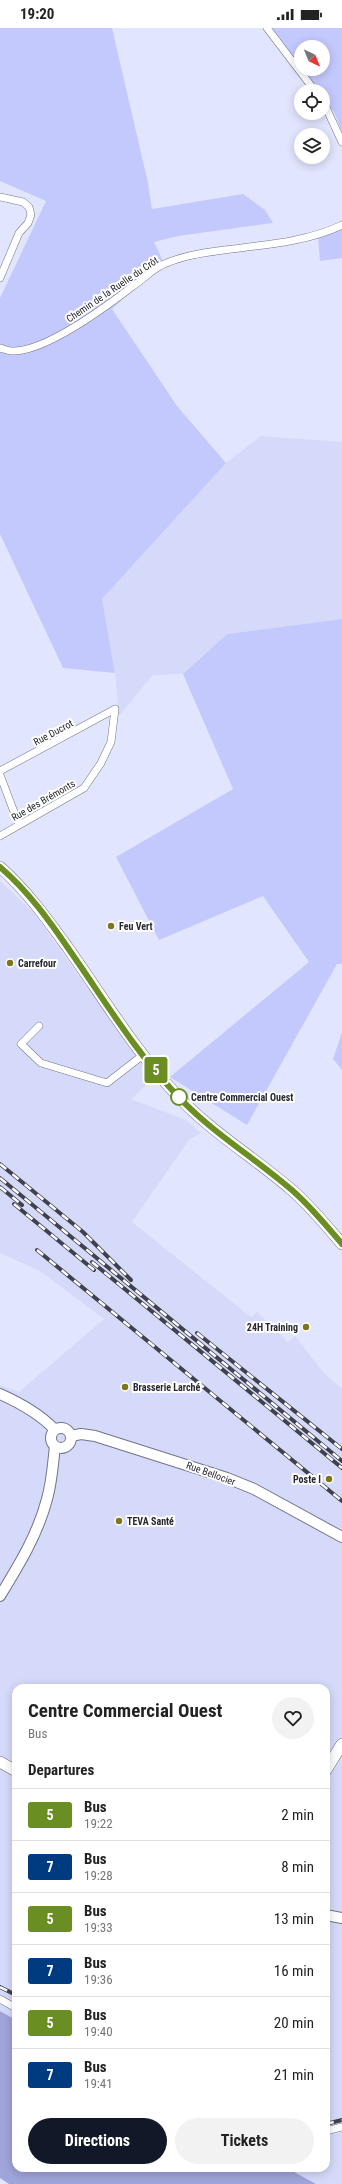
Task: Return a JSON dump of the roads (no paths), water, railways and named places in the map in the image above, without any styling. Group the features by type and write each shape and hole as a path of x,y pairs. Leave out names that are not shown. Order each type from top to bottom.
{"main road":[{"path":"0,867 18,883 39,907 143,1055 174,1092 204,1122 292,1190 317,1214 342,1244"},
{"path":"330,1764 342,1744"},
{"path":"0,1762 12,1769"}],"street":[{"path":"267,28 310,84"},
{"path":"330,116 342,142"},
{"path":"0,198 23,202 29,207 31,215 28,223 19,233 0,278"},
{"name":"Chemin de la Ruelle du Crôt","path":"0,348 12,351 31,347 66,332 100,311 159,267 176,260 194,254 290,240 327,232 342,225"},
{"name":"Rue Ducrot","path":"0,771 115,709"},
{"name":"Rue des Brémonts","path":"0,836 84,788 101,763 111,742 115,709"},
{"path":"0,775 19,825"},
{"path":"39,1026 21,1044 41,1062 107,1083 143,1055"},
{"path":"0,1394 26,1406 47,1421 54,1429"},
{"path":"65,1428 71,1436 66,1446 61,1448 55,1446 50,1439 54,1429 65,1428"},
{"name":"Rue Bellocier","path":"71,1436 82,1434 95,1436 227,1478 268,1496 342,1537"},
{"path":"0,1596 26,1553 39,1524 48,1498 55,1446"},
{"path":"330,1916 342,1918"},
{"path":"0,1999 12,2006"},
{"path":"330,2130 342,2127"}],"railway":[{"path":"0,1164 83,1232 131,1280"},
{"path":"0,1178 342,1461"},
{"path":"0,1187 22,1205"},
{"path":"14,1204 94,1270"},
{"path":"37,1250 342,1501"},
{"path":"92,1262 342,1468"},
{"path":"197,1333 342,1449"},
{"path":"0,1987 12,1993"},
{"path":"330,2123 342,2120"}],"place":[{"name":"Feu Vert","path":"111,926"},
{"name":"Carrefour","path":"10,963"},
{"name":"Centre Commercial Ouest","path":"179,1097"},
{"name":"24H Training","path":"306,1327"},
{"name":"Brasserie Larché","path":"125,1387"},
{"name":"Poste I","path":"329,1479"},
{"name":"TEVA Santé","path":"119,1521"}]}
